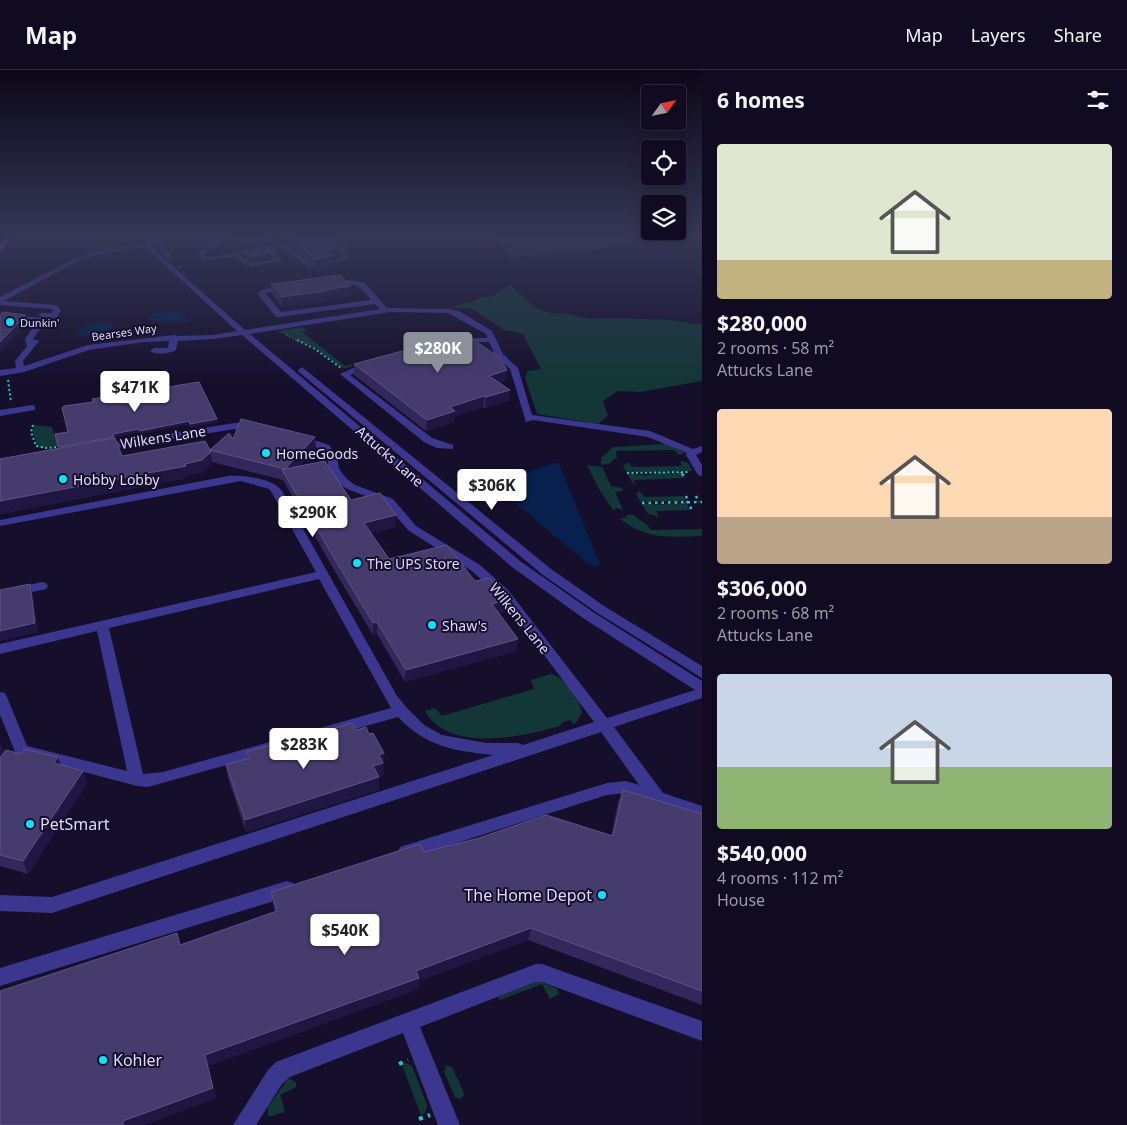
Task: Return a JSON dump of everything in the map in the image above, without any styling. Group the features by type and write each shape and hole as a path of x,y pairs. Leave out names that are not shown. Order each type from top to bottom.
{"street":[{"path":"0,302 31,285"},
{"name":"Attucks Lane","path":"193,285 547,572 600,609 702,673"},
{"name":"Attucks Lane","path":"199,285 249,331 524,570 588,615 702,688"},
{"path":"362,285 385,310"},
{"path":"292,287 264,290 261,293 279,315 377,301"},
{"path":"0,302 55,308 58,310 19,361 21,370"},
{"path":"319,309 326,320"},
{"name":"Bearses Way","path":"4,375 88,348 143,340 207,337 385,310 454,312 488,332 499,355 514,368 529,419 650,434 698,451"},
{"path":"2,314 42,320 29,339 31,346"},
{"path":"42,315 54,316"},
{"path":"154,351 172,350 174,338"},
{"path":"445,342 491,340"},
{"path":"381,361 344,374 422,436 441,446 449,447"},
{"path":"0,413 32,408"},
{"name":"Wilkens Lane","path":"93,449 235,426 248,425 266,430"},
{"name":"Wilkens Lane","path":"284,434 325,447 332,457 334,469 343,481 352,487 389,501 412,528 476,568 504,593 657,798"},
{"path":"698,451 692,458 698,472"},
{"path":"0,523 228,479 241,478 273,488 277,491 324,574 392,700 419,729 444,742 509,750 550,743"},
{"path":"0,648 324,574"},
{"path":"0,595 42,586"},
{"path":"102,625 137,780"},
{"path":"0,903 52,904 702,693"},
{"path":"0,697 21,750 137,780 148,781 401,711"},
{"path":"391,856 607,788 626,787 702,814"},
{"path":"0,977 306,883"},
{"path":"244,1125 281,1071 539,972 702,1031"},
{"path":"408,1021 449,1125"}],"path":[{"path":"279,332 316,350 346,372"},
{"path":"4,375 12,408"},
{"path":"33,425 32,432 36,446 43,448 58,446"},
{"path":"682,472 686,478"},
{"path":"627,473 698,472"},
{"path":"686,496 692,510"},
{"path":"696,496 702,508"},
{"path":"642,503 700,502"},
{"path":"398,1064 408,1060"},
{"path":"420,1119 430,1115"}],"green space":[{"path":"510,285 536,308 550,313 568,314 589,319 670,320 702,325 702,381 640,392 618,391 603,401 608,416 598,424 537,414 525,378 528,371 541,369 523,334 502,329 471,308 453,308 473,302 480,297 491,297"},
{"path":"302,327 307,330 302,332 345,366 352,364 353,366 344,369 316,349 277,331"},
{"path":"35,425 52,427 58,446 42,448 37,446 33,430"},
{"path":"662,442 685,453 679,455 674,450 616,451 617,458 611,461 612,463 601,465 601,458 613,447 663,444"},
{"path":"628,462 632,467 682,466 680,462 688,463 693,471 626,472 623,466"},
{"path":"587,465 602,467 611,486 622,488 623,491 615,492 623,510 617,508 613,510 599,489"},
{"path":"660,472 680,473 684,478 634,480 634,485 627,474 649,475"},
{"path":"639,491 645,497 684,496 686,500 677,502 641,502 636,494"},
{"path":"686,502 690,510 656,511 659,517 648,514 642,504 671,504"},
{"path":"626,515 634,515 651,530 702,529 702,536 669,537 650,534 630,526 620,519 627,517"},
{"path":"551,674 566,684 578,702 582,713 576,723 573,724 570,720 563,722 560,726 507,737 468,737 450,733 436,724 425,711 435,708 442,716 534,689 531,680"},
{"path":"539,981 557,989 559,994 550,999 542,984 500,1000 498,997"},
{"path":"406,1063 412,1066 427,1105 425,1113 421,1115 402,1065"},
{"path":"446,1065 452,1067 463,1091 464,1095 460,1099 455,1097 444,1072"},
{"path":"291,1079 296,1083 296,1087 280,1095 285,1112 268,1117 268,1107 287,1080"}],"water":[{"path":"177,312 183,314 187,320 185,322 153,322 148,318 155,313"},
{"path":"96,323 111,323 115,325 96,334 85,336 76,334 82,328"},
{"path":"555,463 559,464 600,564 597,566 587,563 495,486 495,483"}],"building":[{"path":"272,285 351,286 326,291 282,297"},
{"path":"3,312 26,315 0,342 0,315"},
{"path":"465,334 499,357 507,370 489,376 510,390 450,407 455,411 427,420 354,364 406,350 411,346 428,341"},
{"path":"199,382 217,419 190,424 189,421 140,431 139,429 113,434 114,437 58,447 55,434 68,432 62,408 64,406 93,402 92,399"},
{"name":"HomeGoods","path":"241,419 315,437 285,469 210,450 229,433 233,439"},
{"path":"115,438 122,456 205,441 211,452 202,460 185,464 186,466 0,501 0,459"},
{"path":"325,461 351,500 380,493 396,515 364,523 389,559 447,545 475,581 490,578 507,600 492,604 518,639 406,670 377,622 373,623 282,470"},
{"path":"30,584 35,623 0,631 0,590"},
{"path":"352,723 356,730 366,727 369,734 373,733 384,753 379,755 383,763 373,766 379,777 245,820 226,765 249,758 246,752 290,740 292,745 334,733 332,729"},
{"name":"PetSmart","path":"25,749 58,757 54,763 83,771 23,861 0,855 0,758 6,750 21,754"},
{"path":"623,790 702,814 702,991 531,928 416,971 419,978 205,1055 213,1088 123,1121 123,1125 0,1125 0,991 177,933 180,945 277,911 271,892 420,844 424,852 479,838 546,815 613,836"}],"place":[{"name":"Dunkin'","path":"10,322"},
{"name":"HomeGoods","path":"266,453"},
{"name":"Hobby Lobby","path":"63,479"},
{"name":"The UPS Store","path":"357,563"},
{"name":"Shaw's","path":"432,625"},
{"name":"PetSmart","path":"30,824"},
{"name":"The Home Depot","path":"602,895"},
{"name":"Kohler","path":"103,1060"}]}
